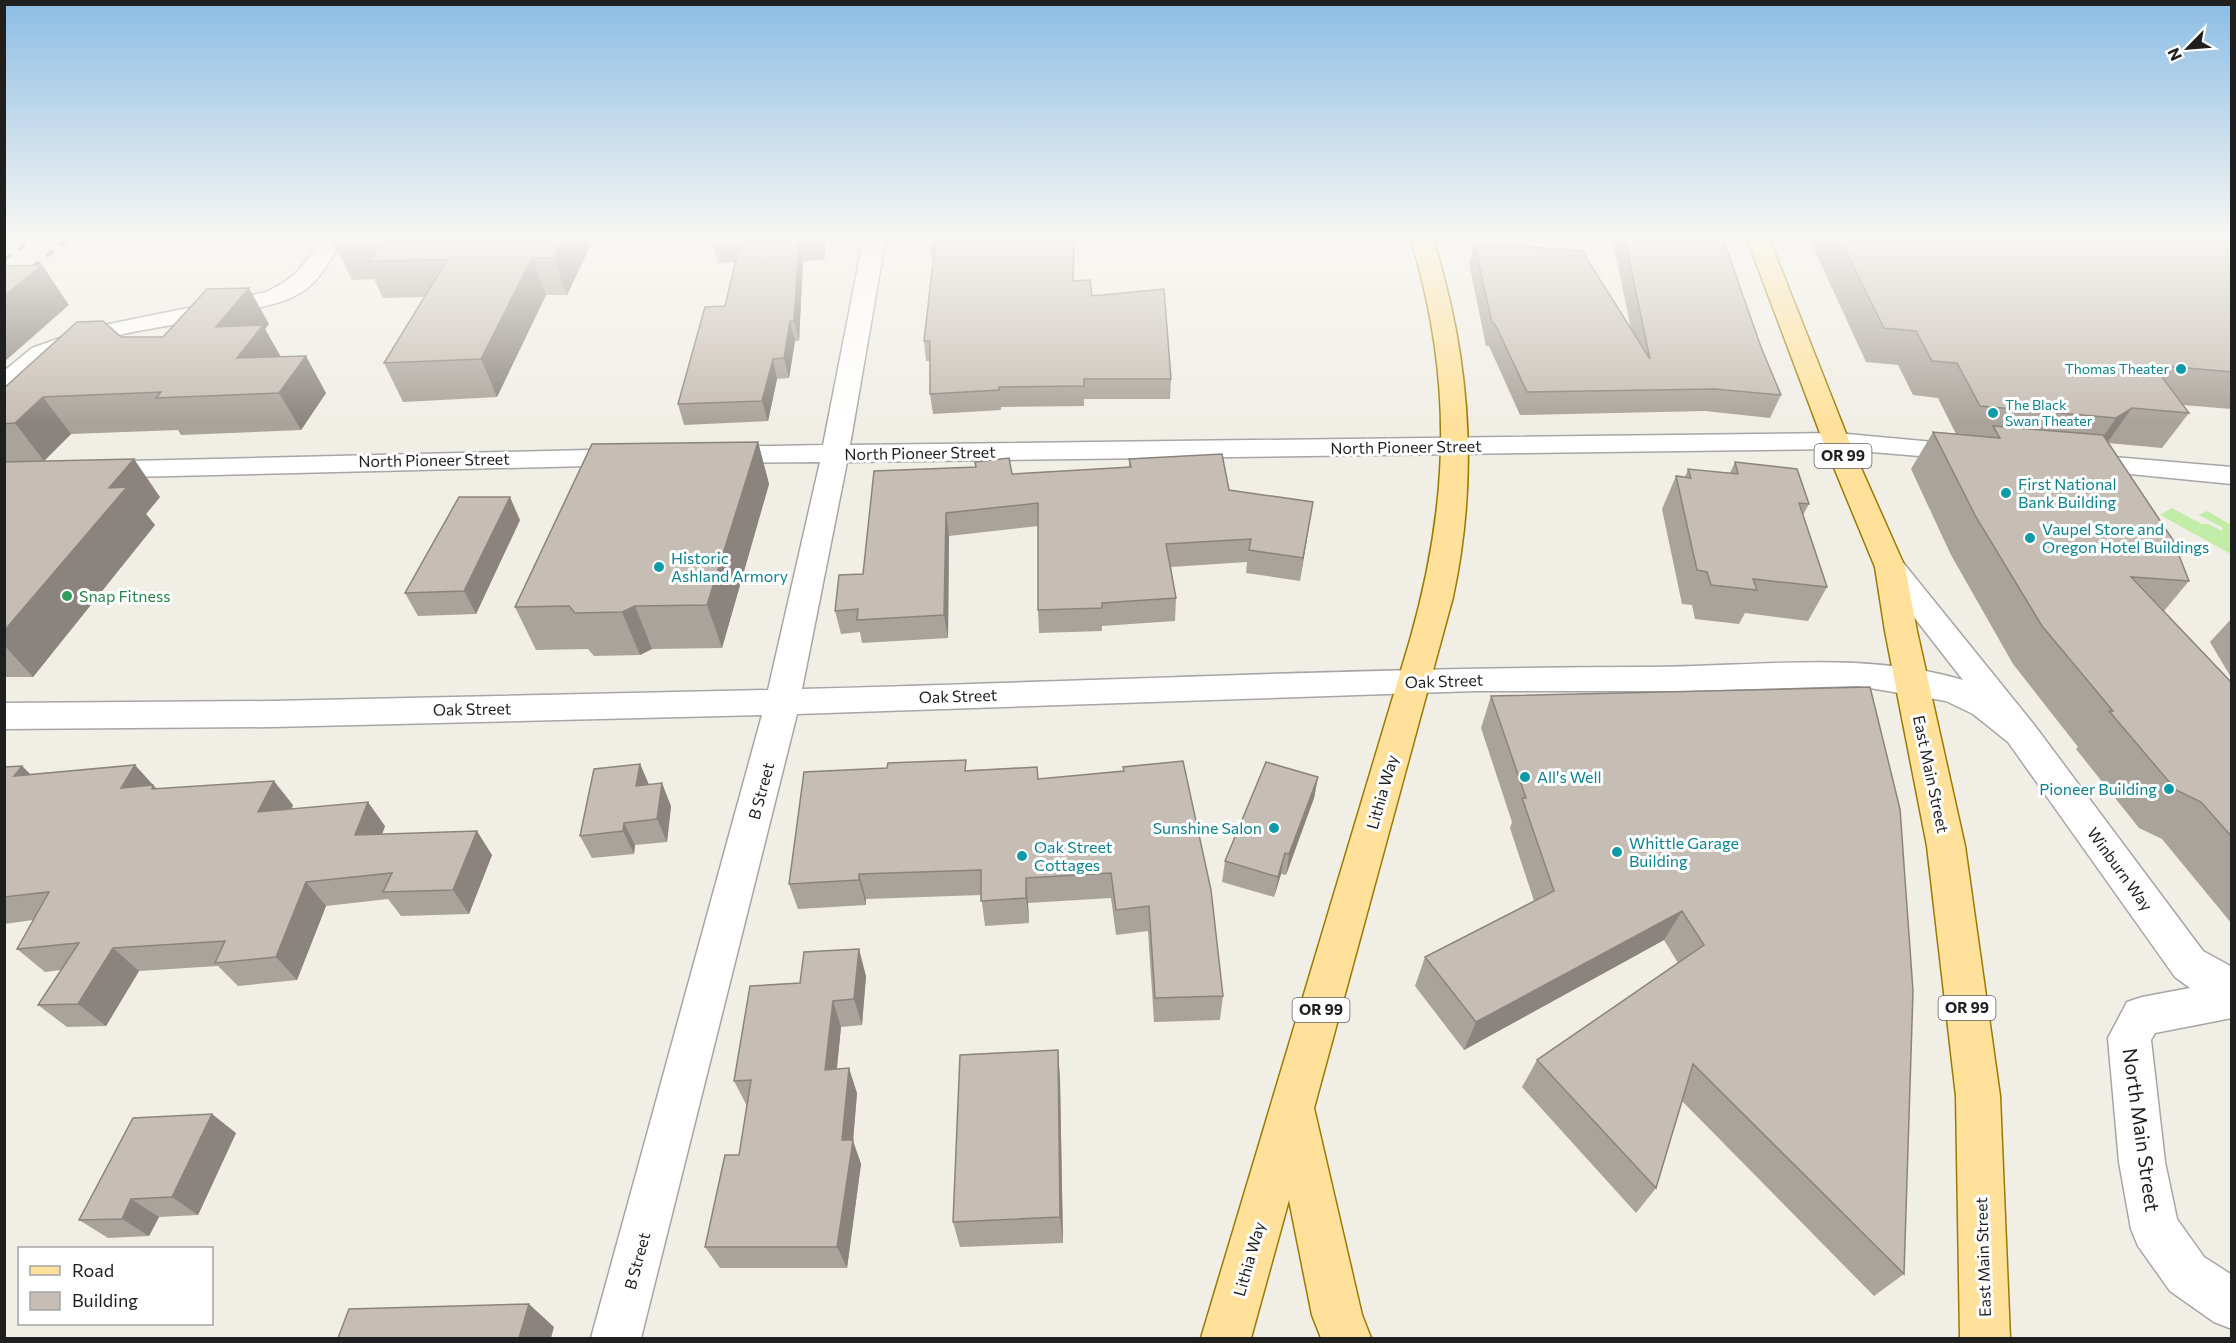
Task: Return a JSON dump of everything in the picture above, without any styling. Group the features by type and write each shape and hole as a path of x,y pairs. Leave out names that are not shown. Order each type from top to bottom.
{"main road":[{"name":"Lithia Way","path":"1226,1338 1438,595 1452,513 1455,419 1449,349 1439,299"},
{"name":"East Main Street","path":"1781,299 1836,441 1890,567 1911,681 1946,846 1978,1096 1985,1338"},
{"path":"1293,1108 1337,1315 1346,1338"}],"street":[{"path":"4,385 41,353 56,346 94,334 267,299"},
{"name":"B Street","path":"616,1338 783,702 835,454 864,299"},
{"name":"North Pioneer Street","path":"690,456 1836,441 1998,454"},
{"name":"North Pioneer Street","path":"4,471 655,456"},
{"path":"2056,460 2232,476"},
{"name":"Winburn Way","path":"1890,567 1989,690 2190,964 2211,980 2232,986"},
{"name":"Oak Street","path":"4,716 272,714 783,702 1475,679 1687,679 1858,674 1911,681"},
{"name":"Winburn Way","path":"1911,681 1954,690 1985,705 2023,735"},
{"name":"North Main Street","path":"2232,999 2142,1016 2129,1038 2142,1162 2155,1229 2187,1274 2232,1304"}],"green space":[{"path":"2172,508 2202,524 2208,524 2222,531 2223,528 2199,515 2207,511 2231,525 2231,554 2160,515"}],"building":[{"path":"198,299 240,299 216,327 263,325 237,358 306,356 279,393 156,398 161,392 43,397 15,423 4,424 4,388 77,322 103,321 121,337 163,337"},
{"path":"423,299 511,299 481,359 384,363"},
{"path":"727,299 795,299 794,321 790,321 784,358 773,359 762,401 678,404 705,307 725,306"},
{"path":"929,299 1165,299 1171,379 1084,379 1084,386 999,387 999,390 930,394 930,341 924,341"},
{"path":"1487,299 1612,299 1650,359 1637,299 1744,299 1781,395 1715,389 1527,392 1495,324 1492,323"},
{"path":"1869,299 2232,299 2232,372 2153,365 2189,413 2132,408 2116,418 1980,406 1957,363 1932,361 1916,331 1884,328"},
{"path":"1993,426 2103,435 2173,540 2189,581 2131,577 2232,683 2232,837 2201,802 2176,790 2109,711 2113,711 2042,626 1976,517 1933,432 2000,438"},
{"name":"Historic Ashland Armory","path":"758,442 707,605 635,606 622,612 575,613 569,606 515,607 592,444"},
{"path":"1222,454 1229,490 1313,502 1303,558 1249,550 1251,539 1166,544 1176,598 1102,603 1102,608 1038,610 1038,503 946,513 944,615 857,620 858,609 835,611 839,575 863,574 874,471 976,467 975,462 1009,458 1012,474 1131,467 1129,459"},
{"path":"134,459 109,488 127,487 4,631 4,462"},
{"path":"1735,462 1797,469 1809,504 1799,503 1827,587 1753,579 1757,590 1711,585 1707,572 1697,570 1676,476 1691,478 1688,469 1738,474"},
{"path":"459,497 510,497 464,591 405,593"},
{"path":"1870,687 1900,809 1913,991 1904,1274 1693,1064 1656,1188 1537,1060 1704,945 1682,911 1476,1022 1425,957 1554,891 1522,798 1526,798 1491,696"},
{"path":"966,760 965,771 1037,767 1038,779 1124,771 1123,767 1183,761 1211,890 1223,996 1155,998 1149,906 1116,910 1111,873 1026,878 1026,898 981,901 981,870 859,874 859,880 789,884 804,772 887,768 888,763"},
{"name":"Sunshine Salon","path":"1266,762 1318,777 1289,854 1285,853 1278,877 1225,861"},
{"path":"640,764 636,786 662,783 657,819 624,823 623,831 580,836 594,769"},
{"path":"135,765 121,788 153,785 152,789 274,781 258,812 368,802 355,835 477,831 453,890 383,892 392,873 306,882 276,957 215,963 225,941 113,948 78,1004 38,1005 79,943 17,949 49,892 4,897 4,767 22,766 14,776"},
{"path":"859,949 854,999 833,1001 825,1070 849,1068 842,1140 853,1140 837,1247 705,1247 725,1155 739,1155 751,1080 734,1081 750,986 800,983 804,952"},
{"path":"1058,1050 1060,1217 953,1222 960,1055"},
{"path":"212,1114 172,1197 131,1199 122,1219 79,1220 133,1118"},
{"path":"529,1304 519,1338 338,1338 349,1309"}],"place":[{"name":"Thomas Theater","path":"2181,369"},
{"name":"The Black Swan Theater","path":"1993,413"},
{"name":"First National Bank Building","path":"2006,493"},
{"name":"Vaupel Store and Oregon Hotel Buildings","path":"2030,538"},
{"name":"Historic Ashland Armory","path":"659,567"},
{"name":"Snap Fitness","path":"67,596"},
{"name":"All's Well","path":"1525,777"},
{"name":"Pioneer Building","path":"2169,789"},
{"name":"Sunshine Salon","path":"1274,828"},
{"name":"Whittle Garage Building","path":"1617,852"},
{"name":"Oak Street Cottages","path":"1022,856"}]}
